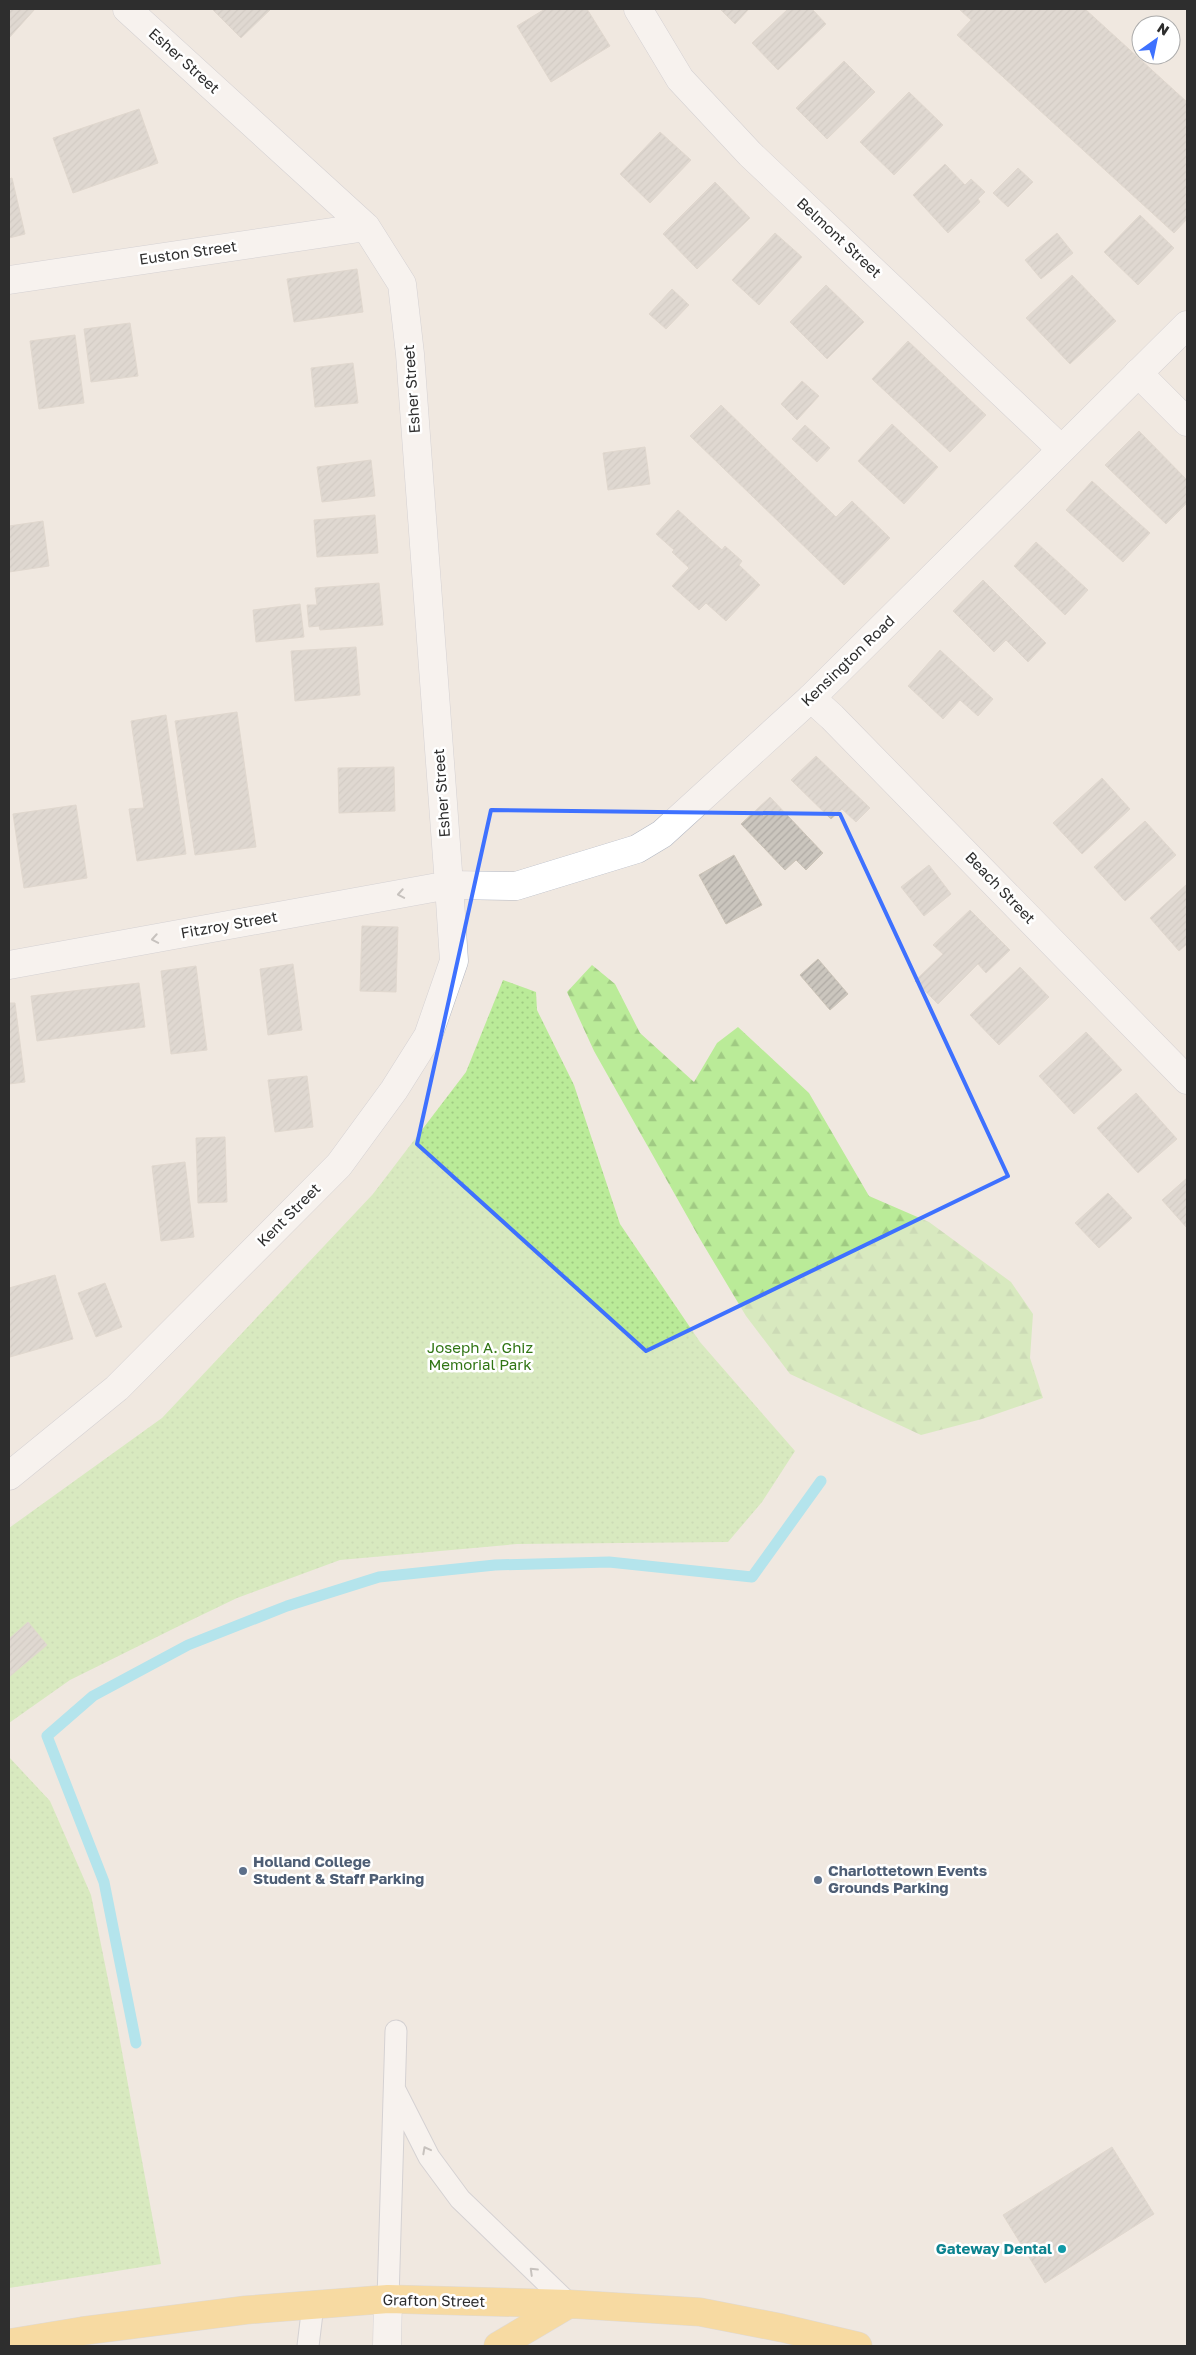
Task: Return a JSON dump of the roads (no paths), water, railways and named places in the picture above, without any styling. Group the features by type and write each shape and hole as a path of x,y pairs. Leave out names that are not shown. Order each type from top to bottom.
{"main road":[{"name":"Grafton Street","path":"9,2343 82,2331 246,2310 388,2299 569,2304 700,2312 782,2328 858,2346"},
{"path":"498,2346 569,2304"}],"street":[{"name":"Esher Street","path":"128,9 366,227 402,284 410,354 449,885"},
{"name":"Belmont Street","path":"638,9 680,79 750,154 1061,449"},
{"name":"Euston Street","path":"9,280 366,227"},
{"name":"Kensington Road","path":"449,885 516,886 637,849 662,834 811,698 1187,325"},
{"path":"1138,373 1187,422"},
{"name":"Beach Street","path":"811,698 832,717 1187,1080"},
{"name":"Fitzroy Street","path":"9,965 449,885"},
{"name":"Kent Street","path":"9,1476 117,1388 339,1165 389,1098 428,1036 454,961 449,885"},
{"path":"387,2346 388,2299"}],"lane":[{"path":"388,2299 396,2031"},
{"path":"395,2090 429,2157 460,2199 569,2304"},
{"path":"308,2346 313,2305"}],"waterway":[{"path":"136,2043 104,1882 47,1736 93,1696 188,1645 287,1606 379,1577 495,1565 609,1562 752,1577 821,1481"}],"place":[{"name":"Holland College Student & Staff Parking","path":"243,1871"},
{"name":"Charlottetown Events Grounds Parking","path":"818,1880"},
{"name":"Gateway Dental","path":"1062,2249"}],"park label":[{"name":"Joseph A. Ghiz Memorial Park","path":"480,1356"}]}
